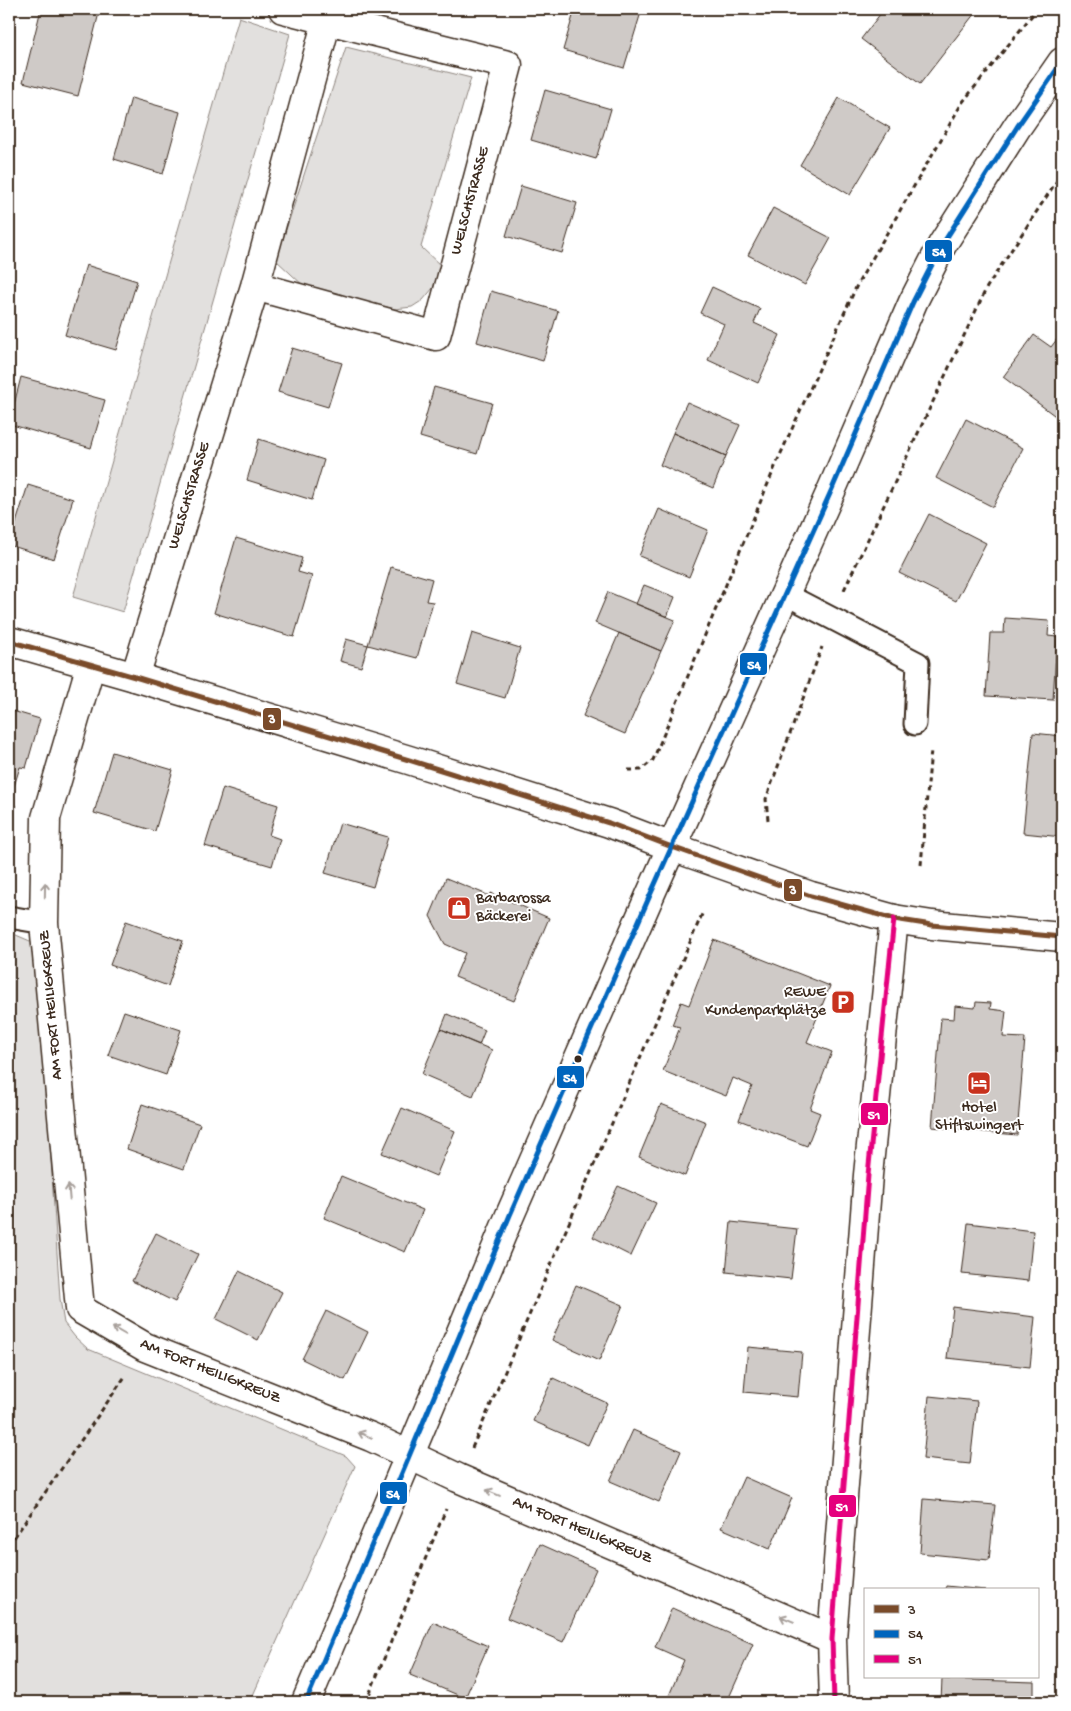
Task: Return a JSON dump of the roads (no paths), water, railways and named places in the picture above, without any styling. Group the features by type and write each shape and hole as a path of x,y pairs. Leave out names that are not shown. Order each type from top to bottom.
{"street":[{"path":"283,9 329,14"},
{"name":"WELSCHSTRASSE","path":"135,677 255,286 329,14 508,64 436,336 255,286"},
{"path":"306,1702 514,1206 913,302 942,245 1017,127 1062,62"},
{"path":"9,641 135,677 585,815 811,896 894,919 932,925 1062,937"},
{"name":"AM FORT HEILIGKREUZ","path":"91,664 46,818 44,923 80,1309 145,1347 371,1437 458,1478 832,1639"},
{"path":"834,1702 832,1639 868,1175 894,919"}],"lane":[{"path":"785,594 918,662 915,724"},
{"path":"9,917 44,923"}],"place":[{"name":"Barbarossa Bäckerei","path":"459,908"},
{"name":"REWE Kundenparkplätze","path":"843,1002"},
{"name":"Hotel Stiftswingert","path":"979,1083"}]}
